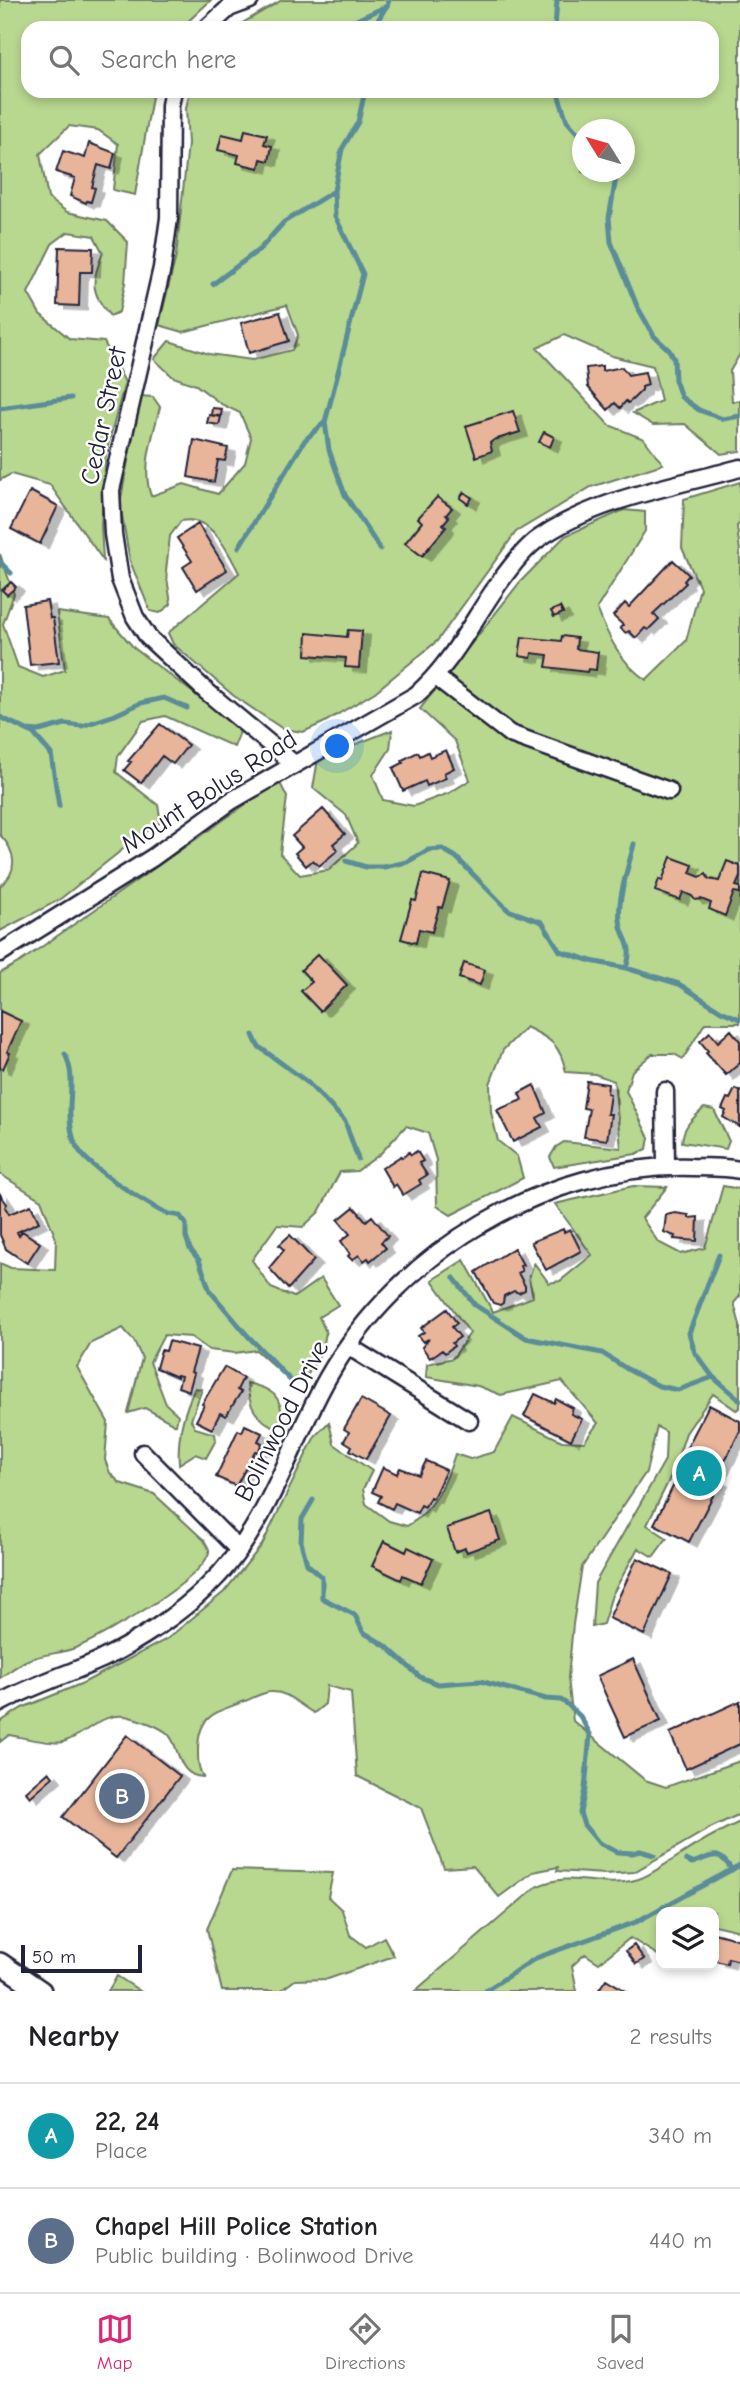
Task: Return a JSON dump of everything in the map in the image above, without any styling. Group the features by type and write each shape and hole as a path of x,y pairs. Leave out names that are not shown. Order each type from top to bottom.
{"main road":[{"path":"0,1964 41,1991"}],"street":[{"path":"215,21 229,8 250,0"},
{"name":"Cedar Street","path":"172,98 169,218 162,268 111,490 113,534 120,579 135,617 148,637 206,691 294,764"},
{"name":"Mount Bolus Road","path":"0,953 152,858 231,801 416,695 436,677 500,581 535,541 570,519 624,500 740,468"},
{"path":"436,677 510,734 669,791"},
{"path":"665,1091 666,1166"},
{"name":"Bolinwood Drive","path":"0,1703 20,1692 102,1659 127,1645 167,1619 207,1587 239,1550 260,1520 314,1406 348,1346 376,1310 407,1279 443,1250 491,1217 548,1192 603,1175 666,1166 740,1170"},
{"path":"348,1346 468,1421"},
{"path":"143,1452 239,1550"}],"green space":[{"path":"0,0 211,0 188,21 21,21 21,98 152,98 135,195 113,190 118,144 98,130 69,126 40,154 48,198 67,212 107,221 128,242 125,283 119,312 110,316 96,293 96,271 103,253 94,236 68,232 52,244 28,293 40,314 70,339 104,342 125,382 106,453 101,525 103,560 50,485 11,474 0,480"},
{"path":"282,0 740,0 740,354 730,371 732,401 740,401 740,451 721,454 685,424 653,425 633,413 661,401 653,366 612,356 564,335 537,348 609,425 644,439 663,464 591,487 516,532 437,641 375,692 323,723 303,732 283,729 234,696 173,644 168,633 239,573 224,545 201,523 181,521 170,536 166,571 171,604 160,613 150,611 130,561 120,504 140,396 153,397 160,407 148,463 151,496 184,484 218,494 245,463 251,438 240,413 221,404 196,385 173,377 154,359 169,341 209,354 252,360 292,350 298,335 287,305 183,332 159,325 176,256 188,144 186,108 188,98 719,98 719,21 246,21"},
{"path":"740,482 740,523 737,526 740,551 740,1023 705,1023 683,1059 674,1054 652,1054 632,1071 626,1091 649,1138 647,1149 636,1154 554,1167 550,1157 556,1147 564,1142 621,1148 614,1081 595,1074 566,1072 561,1055 553,1044 526,1027 503,1050 490,1084 491,1112 498,1141 517,1156 523,1178 451,1215 437,1206 436,1160 428,1133 406,1126 380,1154 357,1171 340,1172 319,1212 303,1227 277,1225 252,1260 271,1288 294,1297 321,1278 338,1305 319,1317 326,1332 323,1349 305,1379 289,1380 256,1350 235,1353 209,1350 191,1337 164,1335 150,1362 166,1404 178,1415 176,1425 145,1408 128,1413 142,1358 134,1341 123,1328 91,1343 77,1367 108,1422 105,1460 110,1473 120,1483 154,1494 204,1540 209,1553 201,1566 188,1578 130,1619 74,1649 24,1662 0,1678 0,1263 11,1268 55,1270 56,1239 41,1200 0,1174 0,973 20,962 279,781 287,797 280,854 300,875 329,870 358,843 346,815 313,788 318,759 392,730 390,749 373,775 383,800 414,806 449,793 470,780 455,741 420,709 520,582 565,536 624,510 645,512 645,531 597,608 616,648 629,666 646,680 686,641 700,588 682,548 684,499"},
{"path":"0,554 14,594 3,624 18,667 43,677 65,670 57,612 109,619 134,648 241,729 234,747 165,716 143,721 118,756 116,772 158,805 161,822 59,900 0,931 0,886 10,874 13,861 9,848 0,835"},
{"path":"704,1108 714,1110 729,1141 726,1149 682,1142 686,1127"},
{"path":"633,1186 667,1187 642,1218 658,1242 681,1254 705,1248 723,1186 740,1189 740,1296 734,1303 740,1325 740,1408 736,1410 713,1394 686,1433 672,1474 647,1525 667,1538 653,1557 638,1548 612,1595 603,1624 592,1627 595,1583 665,1460 666,1432 657,1427 646,1472 582,1567 568,1678 573,1721 645,1780 666,1787 740,1761 740,1814 710,1828 634,1872 605,1874 557,1871 558,1867 533,1872 499,1897 473,1866 444,1868 421,1808 357,1776 351,1692 327,1686 325,1704 314,1713 289,1696 277,1692 261,1694 217,1712 201,1729 198,1761 203,1777 194,1775 183,1766 172,1739 165,1731 122,1716 104,1719 63,1742 45,1742 9,1735 0,1742 0,1722 22,1708 83,1683 167,1639 224,1592 262,1545 315,1436 329,1422 334,1444 372,1471 363,1489 366,1504 389,1521 407,1526 425,1512 438,1495 455,1454 470,1459 494,1452 513,1417 562,1441 584,1442 598,1423 562,1381 501,1395 478,1386 426,1377 427,1364 453,1358 470,1333 432,1280 464,1260 493,1312 533,1297 529,1278 534,1263 549,1283 560,1281 592,1255 555,1204"},
{"path":"247,1383 270,1391 278,1399 284,1422 272,1426 256,1414"},
{"path":"195,1388 202,1389 191,1420 195,1428 215,1434 216,1440 206,1458 195,1454 179,1464 182,1425"},
{"path":"740,1822 740,1931 719,1926 719,1907 656,1907 656,1954 630,1938 599,1963 585,1954 572,1966 577,1991 415,1991 536,1887 549,1882 573,1879 618,1883 637,1880"},
{"path":"232,1870 333,1873 328,1897 342,1910 350,1935 366,1947 384,1937 394,1956 328,1979 295,1980 280,1991 222,1991 207,1929"},
{"path":"117,1976 140,1991 108,1991"}],"building":[{"path":"245,130 267,135 264,144 272,146 269,161 261,159 259,168 237,163 239,155 218,150 222,134 243,139"},
{"path":"89,143 115,153 111,169 98,165 91,202 86,203 70,196 75,178 56,172 63,151 85,158"},
{"path":"59,247 93,248 92,272 80,272 79,306 57,305"},
{"path":"280,312 289,341 249,353 241,323"},
{"path":"602,366 602,371 622,367 628,375 645,372 648,385 642,387 632,400 628,403 626,401 620,408 615,403 608,410 588,387 586,368"},
{"path":"212,408 222,409 221,416 211,415"},
{"path":"513,411 520,432 494,440 490,443 492,451 476,457 466,426"},
{"path":"209,415 221,417 219,425 207,423"},
{"path":"544,432 554,437 550,447 539,442"},
{"path":"194,440 228,448 225,461 218,460 214,482 188,477"},
{"path":"30,491 58,506 40,544 11,529"},
{"path":"464,492 472,498 468,504 460,498"},
{"path":"437,497 452,508 443,524 446,527 422,556 405,543 422,522 418,518"},
{"path":"198,524 227,570 197,590 183,567 192,561 177,538"},
{"path":"673,560 689,575 684,581 686,583 653,614 659,619 648,630 645,628 636,638 629,631 626,633 620,628 623,625 613,616 625,603 629,607"},
{"path":"11,582 16,587 7,595 2,590"},
{"path":"47,601 50,618 53,618 59,662 30,665 23,605"},
{"path":"560,607 563,613 554,617 551,611"},
{"path":"348,630 362,631 359,668 345,667 346,658 306,655 307,633 347,637"},
{"path":"562,636 577,638 576,649 598,652 596,670 588,669 587,672 546,667 548,655 532,653 531,658 519,656 522,637 561,641"},
{"path":"160,724 188,745 173,764 162,756 141,783 124,770 131,762 128,761"},
{"path":"446,750 454,768 444,773 446,778 427,786 425,781 403,791 393,768 418,752 420,756 428,752 430,757"},
{"path":"323,809 345,834 333,844 338,850 319,866 313,860 306,866 295,853 302,847 292,836"},
{"path":"671,857 693,865 690,873 700,877 706,874 709,879 719,881 727,861 740,866 740,877 736,886 740,887 740,893 734,892 725,916 709,909 711,903 695,900 683,892 680,900 655,891"},
{"path":"423,874 450,881 432,932 419,929 416,943 401,939"},
{"path":"318,954 347,985 320,1011 301,991 312,982 301,970"},
{"path":"464,963 485,970 480,985 459,978"},
{"path":"0,1011 21,1021 7,1052 10,1053 3,1069 0,1068"},
{"path":"731,1030 740,1041 740,1063 726,1075 706,1053 708,1051 700,1041 710,1032 718,1042"},
{"path":"587,1081 608,1084 607,1093 610,1094 607,1114 611,1114 607,1140 584,1137 589,1109 583,1108"},
{"path":"534,1085 546,1113 537,1118 542,1127 513,1142 497,1110 522,1100 519,1093"},
{"path":"735,1089 740,1091 740,1127 723,1117 726,1111 722,1109"},
{"path":"417,1151 423,1161 419,1163 427,1175 419,1180 421,1184 403,1195 396,1184 393,1187 382,1168 409,1152 411,1155"},
{"path":"0,1194 7,1204 5,1207 9,1214 31,1205 39,1222 17,1232 19,1236 22,1231 40,1243 27,1263 6,1249 0,1235"},
{"path":"354,1207 366,1221 372,1216 388,1236 381,1242 386,1248 370,1261 368,1258 364,1261 359,1255 352,1260 341,1241 350,1234 338,1220"},
{"path":"666,1215 689,1215 689,1218 698,1217 697,1241 674,1239 675,1236 664,1232"},
{"path":"563,1229 564,1232 570,1229 581,1251 546,1270 531,1242"},
{"path":"290,1235 314,1260 288,1289 269,1268 284,1250 279,1245"},
{"path":"514,1248 523,1265 520,1266 522,1271 518,1273 525,1290 504,1296 500,1305 493,1303 476,1272"},
{"path":"447,1309 457,1323 452,1327 460,1337 445,1353 442,1350 430,1358 422,1347 429,1339 423,1342 418,1336 424,1332 421,1328"},
{"path":"169,1341 198,1349 189,1391 178,1387 181,1376 177,1377 156,1368 161,1350 166,1351"},
{"path":"224,1367 243,1378 237,1390 241,1392 226,1416 220,1413 212,1429 196,1421 204,1405 202,1404"},
{"path":"535,1394 554,1403 556,1399 573,1408 571,1414 582,1419 571,1440 524,1416"},
{"path":"361,1399 391,1416 366,1459 350,1450 352,1446 344,1441 349,1432 344,1429"},
{"path":"709,1405 740,1421 740,1431 715,1480 720,1482 689,1542 654,1524 683,1467 678,1465"},
{"path":"245,1425 262,1433 258,1441 262,1443 236,1486 216,1477 238,1430 242,1432"},
{"path":"426,1461 446,1470 433,1498 430,1497 425,1507 421,1505 417,1513 395,1503 392,1509 378,1502 381,1496 372,1492 383,1467 397,1474 400,1468 419,1475"},
{"path":"491,1513 500,1540 467,1552 465,1548 455,1552 447,1528"},
{"path":"384,1541 406,1552 408,1547 433,1559 421,1583 403,1575 401,1580 372,1566"},
{"path":"637,1558 672,1574 644,1635 609,1618"},
{"path":"633,1659 661,1721 625,1737 597,1676"},
{"path":"740,1701 740,1744 686,1769 670,1733"},
{"path":"127,1735 180,1776 116,1858 63,1817"},
{"path":"49,1772 53,1777 30,1797 26,1792"},
{"path":"719,1934 740,1940 740,1961 728,1958 727,1964 719,1962"},
{"path":"634,1945 644,1959 636,1964 626,1951"},
{"path":"606,1979 624,1990 598,1991"}],"waterway":[{"path":"354,21 387,6 389,0"},
{"path":"556,21 557,0"},
{"path":"377,21 386,7"},
{"path":"213,284 260,249 284,222 334,191 342,149 358,122 363,98"},
{"path":"559,98 567,121 572,127"},
{"path":"615,182 609,218 611,242 637,306 654,336 669,350 674,359 675,380 681,397 699,410 723,419 740,416"},
{"path":"239,547 305,440 325,422 363,274 335,216 334,191"},
{"path":"0,408 71,398"},
{"path":"325,422 329,450 345,495 380,549"},
{"path":"0,562 11,573"},
{"path":"27,730 39,731 65,724 82,726 141,703 164,698 187,708"},
{"path":"0,717 33,733 51,754 59,806"},
{"path":"626,968 629,947 621,927 620,912 634,844"},
{"path":"346,861 366,867 384,867 407,862 428,850 442,849 456,857 508,910 542,922 560,951 679,984 721,1011 740,1019"},
{"path":"253,1035 258,1046 307,1082 345,1121 358,1159"},
{"path":"65,1054 71,1074 70,1122 73,1138 80,1151 96,1168 129,1192 161,1211 180,1216 186,1224 190,1249 199,1260 210,1291 293,1383"},
{"path":"719,1255 689,1333 695,1353 713,1377 740,1400"},
{"path":"454,1278 475,1305 526,1338 602,1353 659,1386 678,1390 713,1377"},
{"path":"313,1500 302,1519 301,1542 307,1564 322,1577 322,1598 355,1615 363,1632 386,1646 420,1677 438,1684 480,1681 546,1699 561,1700 567,1704 580,1716 590,1734 580,1813 584,1825 599,1843 617,1852 640,1851 654,1855"},
{"path":"686,1860 692,1863 718,1856 732,1870"},
{"path":"485,1991 536,1958 636,1922 740,1865"}],"place":[{"name":"22, 24","path":"699,1473"},
{"name":"Chapel Hill Police Station","path":"122,1796"}]}
